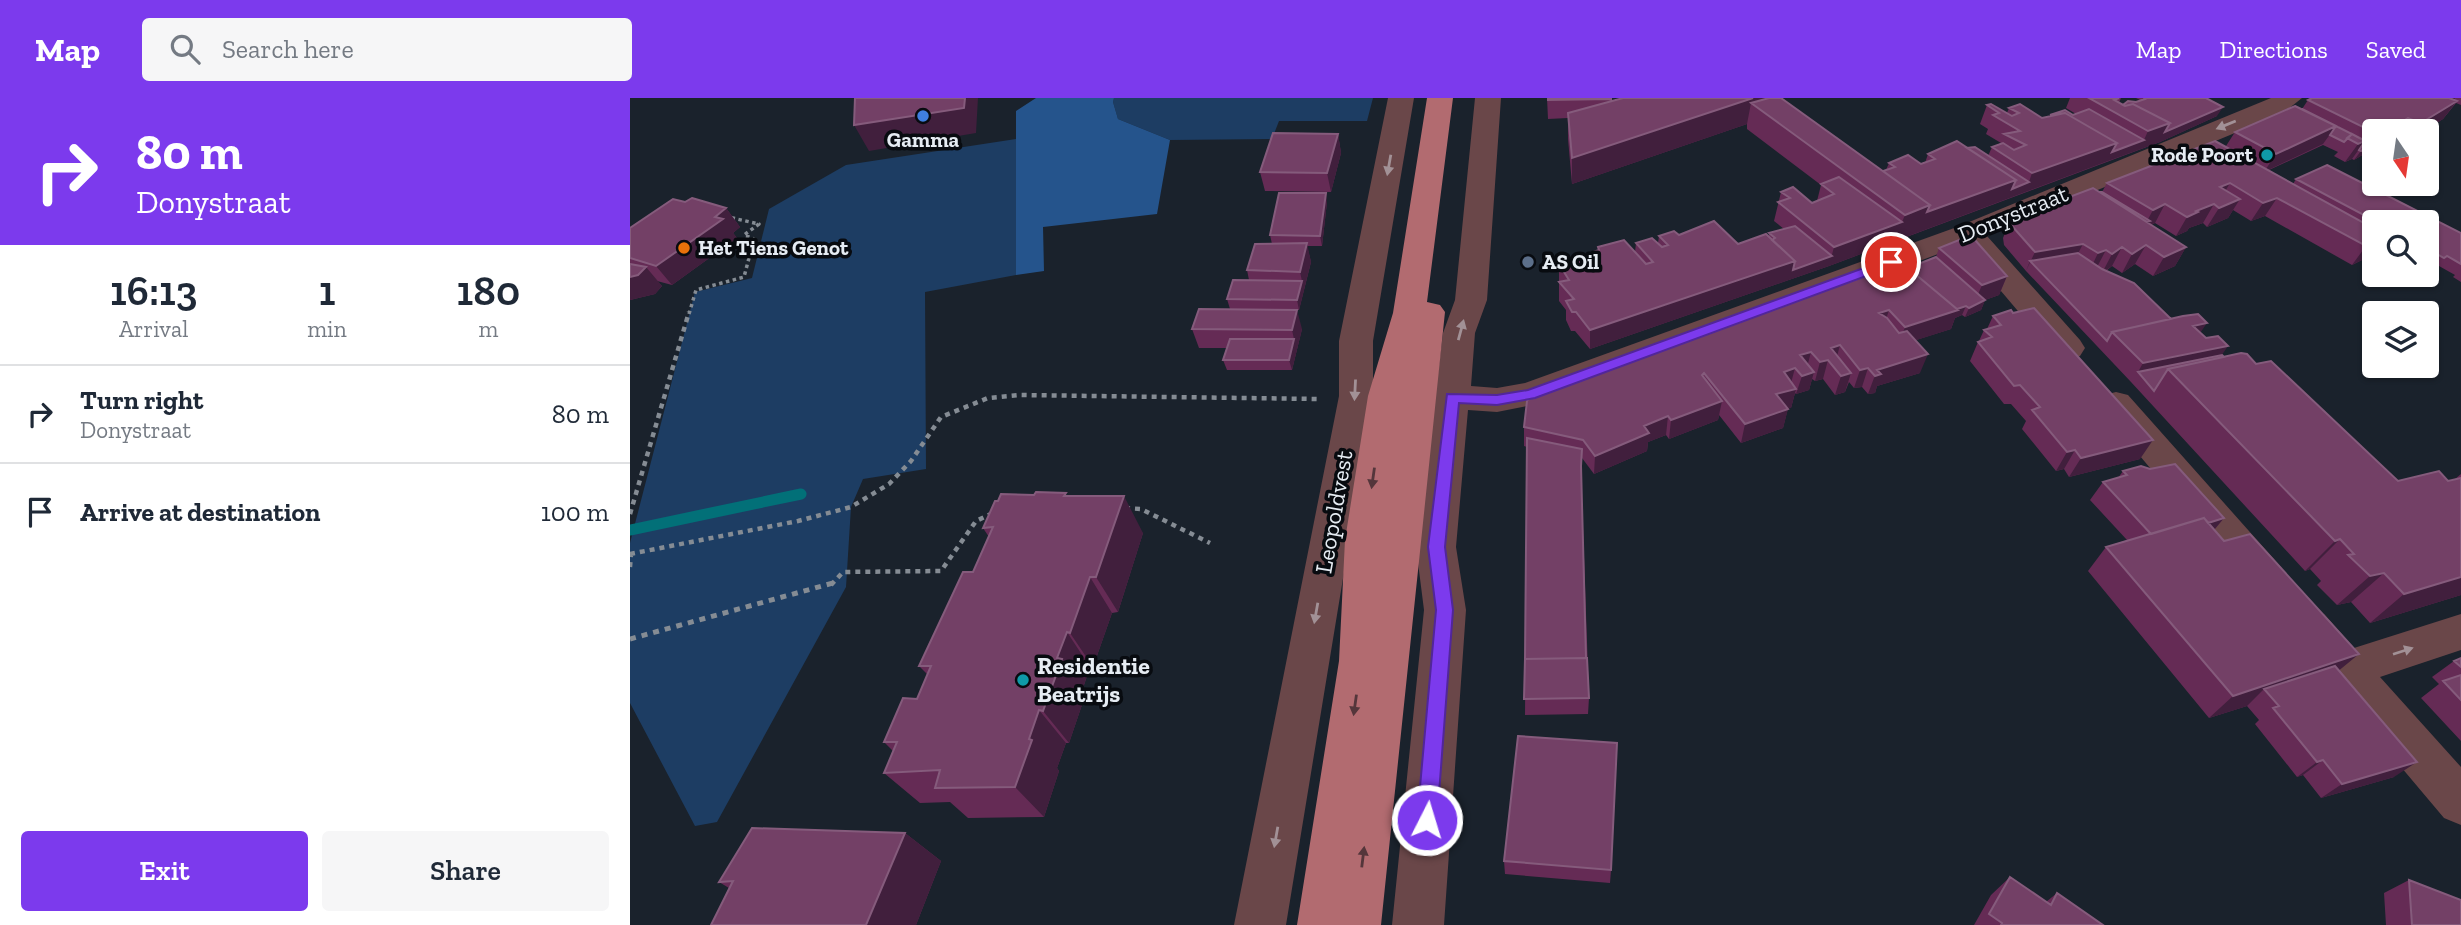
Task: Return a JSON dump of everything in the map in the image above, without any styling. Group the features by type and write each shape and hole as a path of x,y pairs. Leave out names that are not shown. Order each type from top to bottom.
{"main road":[{"name":"Leopoldvest","path":"1323,925 1361,661 1364,540 1385,396 1409,313 1440,98"},
{"path":"1355,925 1456,98"}],"street":[{"name":"Leopoldvest","path":"1261,925 1356,396 1356,341 1401,98"},
{"path":"1418,925 1444,610 1436,547 1459,333 1471,300 1488,98"},
{"name":"Donystraat","path":"1452,397 1497,400 1530,394 1968,233 2274,107 2289,98"},
{"path":"1968,233 2461,802"},
{"path":"1396,582 1436,547"},
{"path":"2346,670 2461,632"}],"path":[{"path":"630,514 696,289 744,277 754,239 744,235 759,225 721,215"},
{"path":"630,567 630,554 799,521 851,507 889,484 911,461 940,416 988,398 1020,395 1322,399"},
{"path":"1114,508 1140,509 1210,543"},
{"path":"630,639 831,585 843,572 941,571 976,521 999,511"}],"shaded area":[{"path":"1036,98 1114,98 1118,119 1170,140 1157,214 1043,227 1044,271 1016,275 1016,111"},
{"path":"1114,98 1373,98 1367,121 1279,121 1272,139 1170,140 1118,119"},
{"path":"1016,139 1016,275 925,292 926,469 863,479 851,507 846,587 717,822 695,826 630,703 630,543 695,292 752,278 769,209 846,165"}],"building":[{"path":"855,98 965,98 964,108 854,125"},
{"path":"1611,98 1611,99 1548,100"},
{"path":"1623,98 1753,98 1572,158 1568,113"},
{"path":"1781,98 1930,205 1905,215 1751,103"},
{"path":"2089,98 2119,98 2114,100 2125,106 2133,104 2170,123 2148,131"},
{"path":"2144,98 2206,98 2223,107 2165,132 2170,123 2133,104 2123,105 2128,101 2136,102"},
{"path":"2449,98 2457,101 2428,119 2362,119 2362,127 2308,100"},
{"path":"1991,104 2012,116 2019,113 2009,108 2020,104 2042,118 2065,113 2117,143 2032,173 1992,147 2003,143 2014,150 2026,145 2004,134 2020,131 1993,115 1999,113 1987,105"},
{"path":"2295,106 2336,126 2276,154 2235,132"},
{"path":"2089,109 2144,140 2112,152 2117,143 2065,113 2050,115 2065,110 2073,115"},
{"path":"2336,126 2352,134 2344,142 2330,135"},
{"path":"1273,133 1338,134 1327,173 1260,172"},
{"path":"2352,134 2362,139 2362,142 2358,144 2347,138"},
{"path":"1957,141 2016,180 1927,212 1930,205 1883,171 1895,167 1889,163 1908,155 1921,164 1935,159 1928,154"},
{"path":"2215,141 2362,222 2362,244 2277,198 2263,203 2230,183 2220,187 2240,199 2219,208 2214,204 2187,217 2165,204 2153,210 2107,183"},
{"path":"1975,147 2029,182 2012,189 2016,180 1967,148"},
{"path":"2327,165 2362,183 2362,196 2388,196 2416,210 2362,210 2362,214 2296,179"},
{"path":"1839,177 1902,222 1834,247 1778,202 1790,198 1781,192 1793,187 1812,203 1834,194 1821,184"},
{"path":"2093,188 2186,247 2164,257 2146,245 2132,254 2122,247 2112,254 2106,250 2098,253 2083,244 2035,252 2012,226 2011,219"},
{"path":"2102,192 2150,221 2147,222"},
{"path":"1279,193 1326,193 1320,236 1270,235"},
{"path":"692,198 726,208 715,217 723,219 656,266 630,258 630,228 673,199 685,202"},
{"path":"1714,221 1738,244 1766,234 1795,261 1590,330 1576,312 1572,312 1566,301 1574,299 1559,282 1569,280 1559,264 1599,250 1598,247 1624,240 1646,264 1653,262 1636,243 1652,238 1662,247 1668,245 1659,236 1674,231 1679,235"},
{"path":"2439,222 2461,233 2461,264 2447,256 2444,258 2439,255"},
{"path":"1795,226 1832,256 1793,270 1795,261 1772,240 1775,238 1769,233"},
{"path":"1964,238 1975,240 2007,276 1982,285 1939,248"},
{"path":"1307,243 1300,272 1247,270 1255,244"},
{"path":"2078,253 2102,269 2134,283 2171,319 2112,332 2107,341 2030,261"},
{"path":"1936,257 1985,300 1969,308 1966,306 1957,309 1908,268"},
{"path":"1902,263 1958,310 1905,327 1889,310 1879,313 1887,318 1899,333 1907,331 1928,354 1877,370 1881,374 1875,376 1868,368 1860,370 1840,345 1831,348 1851,373 1841,376 1828,360 1820,362 1811,352 1800,355 1814,372 1802,376 1795,368 1784,372 1796,389 1776,394 1788,409 1745,424 1704,373 1702,375 1722,401 1671,420 1668,416 1644,426 1649,433 1595,456 1583,440 1524,427 1527,401 1532,394"},
{"path":"630,264 646,267 638,275 630,277"},
{"path":"1233,280 1302,281 1297,300 1227,299"},
{"path":"2034,308 2153,440 2081,458 2075,450 2067,452 2032,410 2040,407 2020,385 2014,386 1978,342 1992,337 1984,330 2001,325 1993,316 2011,310 2013,313"},
{"path":"1199,309 1297,310 1292,330 1192,329"},
{"path":"2198,314 2207,323 2193,326 2206,338 2218,336 2228,346 2143,363 2112,332 2183,316"},
{"path":"1230,339 1294,339 1289,360 1223,360"},
{"path":"2241,353 2247,354 2256,364 2271,361 2398,481 2439,471 2448,481 2461,478 2461,577 2404,594 2384,573 2370,576 2348,555 2354,554 2340,539 2335,541 2168,369"},
{"path":"2222,355 2224,357 2168,369 2154,391 2138,372"},
{"path":"1527,438 1582,449 1586,658 1525,659"},
{"path":"2175,464 2224,518 2208,523 2204,518 2151,534 2103,482 2127,475 2123,471 2141,466 2150,469"},
{"path":"1036,492 1066,493 1064,496 1124,496 1096,577 1090,577 1070,633 1067,632 1057,658 1062,659 1043,711 1039,710 1029,739 1032,740 1015,787 935,788 940,770 884,773 897,742 884,742 903,698 917,699 931,666 919,666 963,572 973,572 993,527 983,528 995,501 998,501 1001,494 1034,495"},
{"path":"2204,518 2224,541 2250,534 2359,654 2233,696 2106,547"},
{"path":"1587,658 1589,698 1524,699 1525,659"},
{"path":"2461,658 2461,667 2454,661"},
{"path":"2335,666 2417,762 2342,784 2323,760 2317,762 2273,708 2279,706 2264,689"},
{"path":"2461,675 2461,700 2443,681"},
{"path":"1518,736 1617,743 1611,870 1504,861"},
{"path":"752,828 905,833 866,925 711,925 733,881 719,882"},
{"path":"2010,877 2051,905 2057,893 2103,925 2001,925 2002,923 1989,914"},
{"path":"2409,880 2461,900 2461,925 2412,925"}],"waterway":[{"path":"630,530 801,494"}],"place":[{"name":"Gamma","path":"923,116"},
{"name":"Rode Poort","path":"2267,155"},
{"name":"Het Tiens Genot","path":"684,248"},
{"name":"AS Oil","path":"1528,262"},
{"name":"Residentie Beatrijs","path":"1023,680"}],"route":[{"path":"1427,820 1444,610 1436,547 1452,397 1497,400 1530,394 1891,262"}]}
